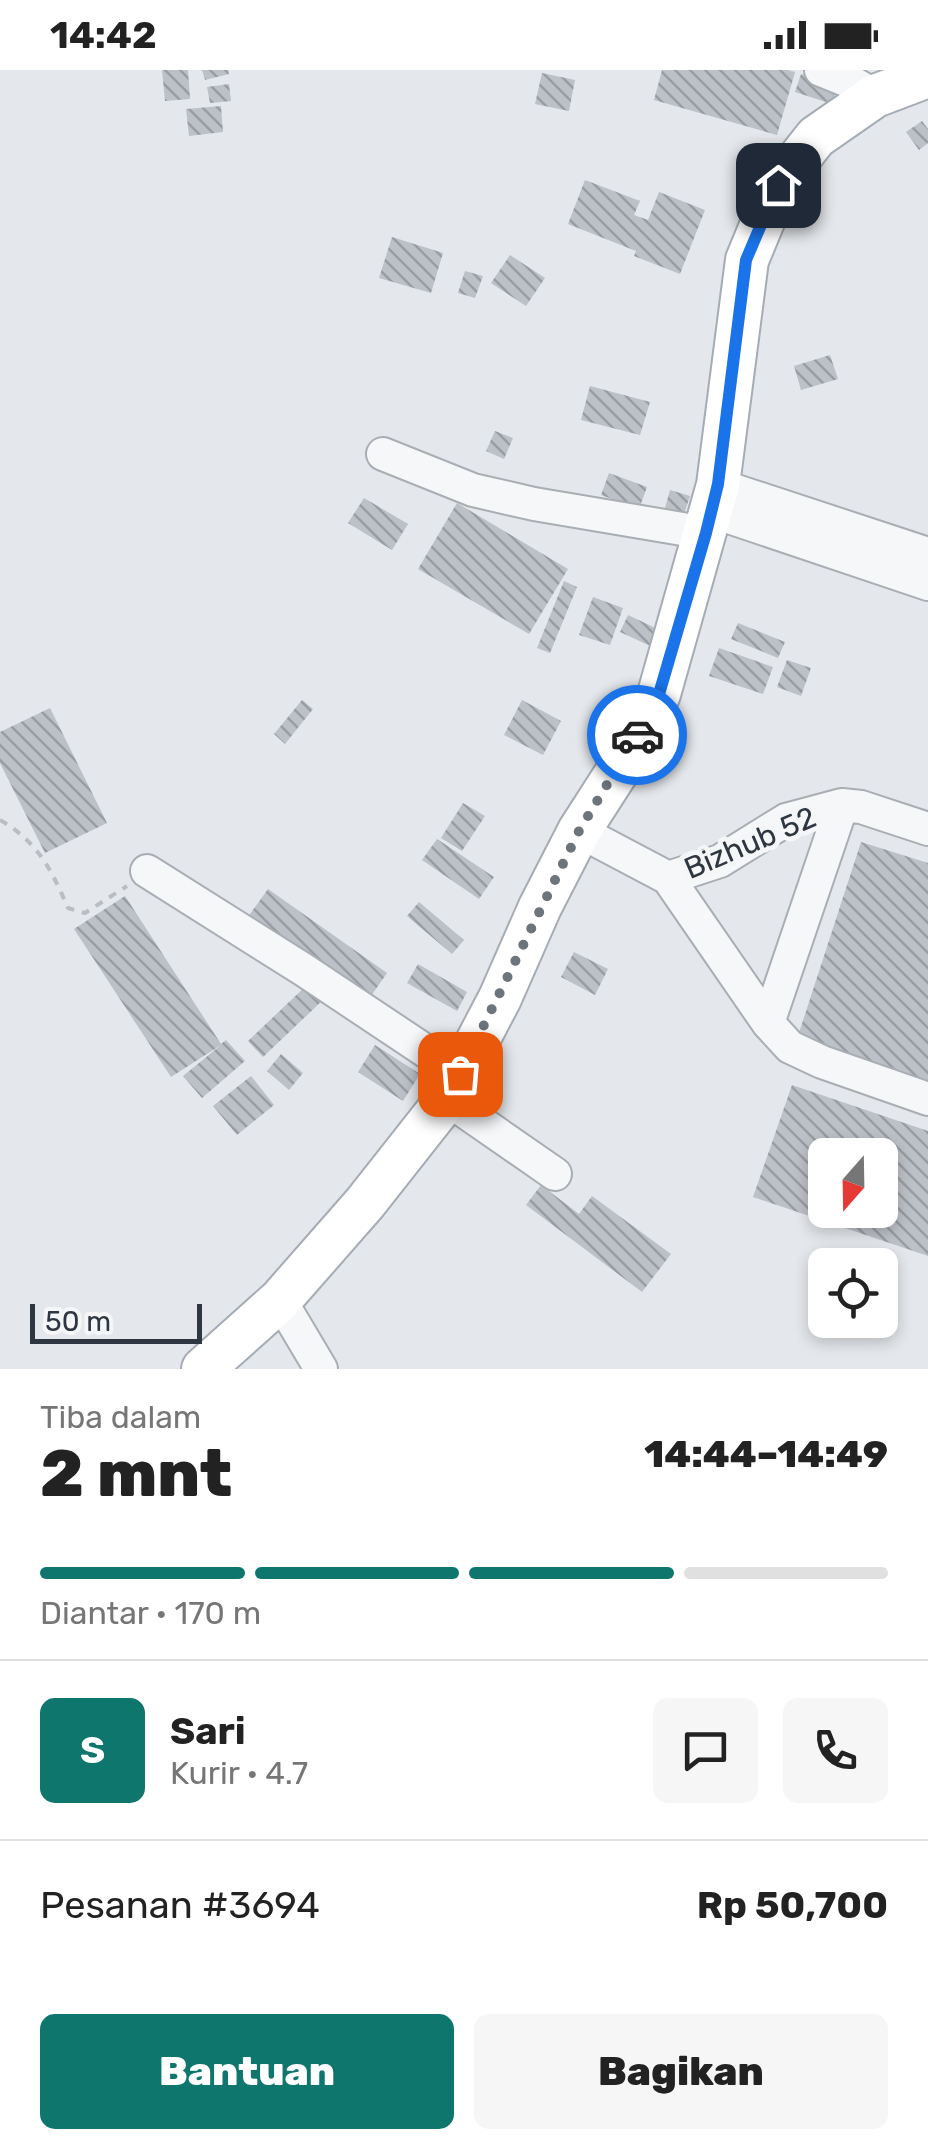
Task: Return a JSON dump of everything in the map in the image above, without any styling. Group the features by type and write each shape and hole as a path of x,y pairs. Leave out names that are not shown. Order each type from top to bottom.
{"main road":[{"path":"203,1369 280,1300 366,1203 454,1087 579,831 624,761 659,694 711,510 746,260 778,185 816,137 875,96 928,76"}],"street":[{"path":"821,70 875,96"},
{"path":"917,70 928,76"},
{"path":"382,454 472,490 534,504 711,510 860,547 928,554"},
{"path":"860,547 928,584"},
{"path":"768,1023 842,805"},
{"name":"Bizhub 52","path":"579,831 668,878 720,861 786,820 842,805 861,807 928,829"},
{"path":"147,871 304,970 454,1087 556,1174"},
{"path":"668,878 768,1023 790,1047 928,1098"},
{"path":"280,1300 321,1369"}],"path":[{"path":"0,820 25,834 53,872 68,908 85,913 147,871"}],"building":[{"path":"162,70 188,70 190,99 165,101"},
{"path":"202,70 228,70 229,74 205,80"},
{"path":"662,70 795,72 777,135 654,100"},
{"path":"542,73 575,80 569,111 535,104"},
{"path":"801,74 837,84 832,104 795,92"},
{"path":"229,84 231,101 210,103 207,87"},
{"path":"221,106 223,132 189,136 186,109"},
{"path":"922,121 928,129 928,143 919,150 906,132"},
{"path":"585,180 640,201 634,215 648,220 659,192 705,210 680,274 634,256 636,251 568,224"},
{"path":"392,237 443,253 431,293 379,278"},
{"path":"510,255 545,278 526,306 491,283"},
{"path":"465,271 483,276 475,298 458,293"},
{"path":"830,355 838,379 801,390 794,366"},
{"path":"590,386 650,402 640,435 581,420"},
{"path":"495,431 513,438 504,459 486,451"},
{"path":"609,473 647,487 639,509 601,495"},
{"path":"670,490 690,496 684,514 665,508"},
{"path":"364,498 408,524 392,550 348,523"},
{"path":"457,503 568,569 529,634 418,569"},
{"path":"564,581 577,587 550,653 537,648"},
{"path":"593,597 623,608 610,645 579,635"},
{"path":"628,615 666,633 659,650 620,632"},
{"path":"738,623 785,642 778,658 731,639"},
{"path":"719,648 773,667 763,694 709,676"},
{"path":"787,660 811,668 801,696 777,687"},
{"path":"302,700 313,709 285,744 274,734"},
{"path":"522,700 561,721 543,755 504,735"},
{"path":"50,708 107,823 45,853 0,763 0,732"},
{"path":"463,803 485,816 462,851 441,838"},
{"path":"437,839 494,877 479,899 422,860"},
{"path":"861,842 928,863 928,1081 797,1039"},
{"path":"268,889 387,973 364,1006 245,921"},
{"path":"125,896 221,1044 226,1040 245,1061 202,1098 183,1076 221,1045 171,1077 74,929"},
{"path":"419,902 464,940 452,954 407,916"},
{"path":"574,952 608,969 595,995 561,977"},
{"path":"418,964 467,992 457,1011 407,983"},
{"path":"308,984 323,1000 263,1057 248,1041"},
{"path":"375,1045 420,1074 403,1101 358,1072"},
{"path":"281,1054 303,1073 289,1090 267,1071"},
{"path":"251,1076 274,1105 237,1135 213,1106"},
{"path":"792,1085 928,1131 928,1256 845,1228 898,1228 898,1138 808,1138 808,1216 753,1197"},
{"path":"541,1185 579,1214 592,1196 671,1254 642,1292 526,1205"}],"way so far":[{"path":"460,1074 579,831 637,735"}],"route":[{"path":"637,735 659,694 706,533 718,484 746,260 778,185"}]}
